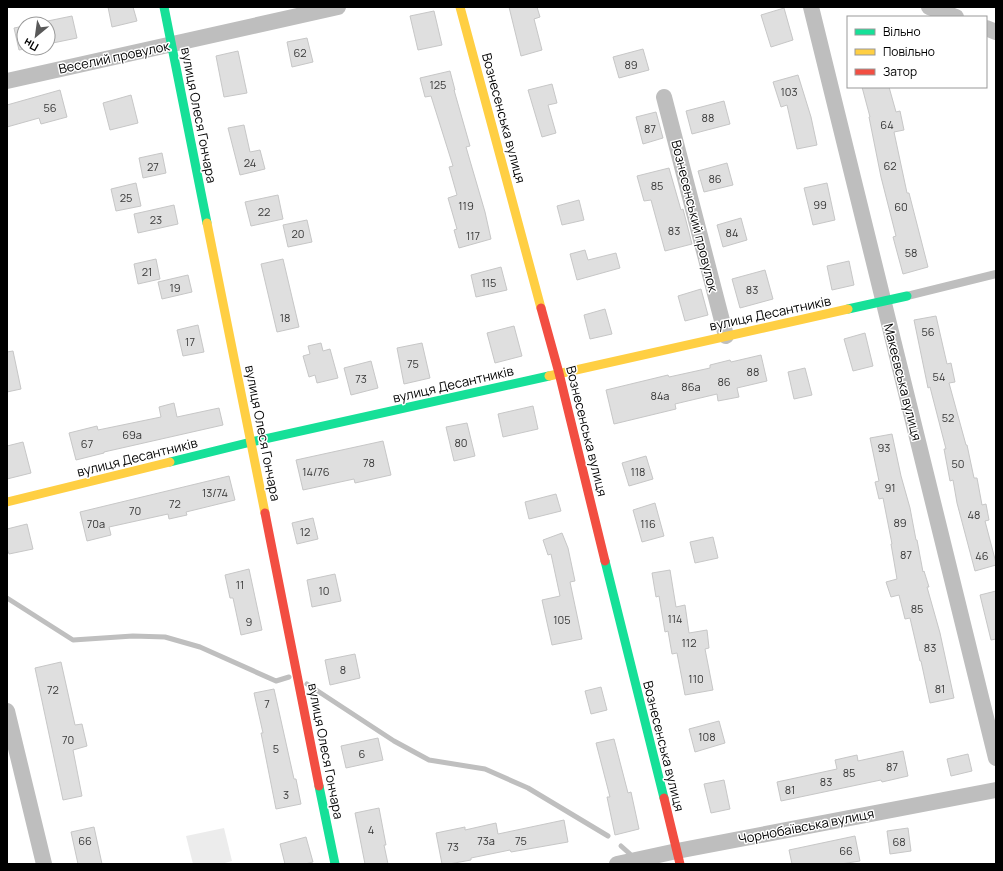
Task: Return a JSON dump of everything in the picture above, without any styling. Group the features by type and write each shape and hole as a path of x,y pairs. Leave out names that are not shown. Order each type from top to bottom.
{"street":[{"name":"вулиця Олеся Гончара","path":"164,7 335,864"},
{"name":"Веселий провулок","path":"7,81 338,7"},
{"name":"Вознесенська вулиця","path":"460,7 559,373 679,857"},
{"name":"Макеєвська вулиця","path":"811,7 996,758"},
{"path":"929,7 953,16"},
{"name":"Вознесенський провулок","path":"664,97 726,336"},
{"name":"вулиця Десантників","path":"7,502 251,442 907,296"},
{"path":"7,713 44,864"},
{"name":"Чорнобаївська вулиця","path":"617,864 679,857 996,790"}],"lane":[{"path":"907,296 996,274"}],"shaded area":[{"path":"224,828 232,861 221,864 193,864 186,836"}],"building":[{"path":"108,7 133,7 137,21 112,27"},
{"path":"509,7 537,7 540,17 534,19 542,50 521,56"},
{"path":"784,8 793,40 771,47 761,15"},
{"path":"434,11 442,45 418,50 410,16"},
{"path":"72,16 77,38 56,42 56,19"},
{"path":"307,38 313,62 292,67 287,42"},
{"path":"643,49 649,70 619,78 613,57"},
{"path":"238,51 247,93 224,97 216,56"},
{"path":"450,71 470,146 466,147 485,212 491,239 459,248 454,230 457,229 448,198 457,195 449,167 453,166 431,96 425,97 420,78"},
{"path":"798,75 811,117 817,145 797,149 787,105 781,107 773,82"},
{"path":"552,84 557,103 548,105 556,133 542,137 528,90"},
{"path":"862,88 889,88 896,112 900,111 904,130 894,132 907,193 909,193 928,267 903,274 893,237 896,236 881,177 870,117"},
{"path":"60,90 67,117 41,124 39,118 7,127 7,105"},
{"path":"131,95 138,123 110,130 103,103"},
{"path":"724,101 730,124 692,134 686,111"},
{"path":"656,112 663,138 643,144 636,117"},
{"path":"244,125 250,152 260,150 265,169 240,175 228,128"},
{"path":"162,153 166,173 143,178 139,158"},
{"path":"727,163 733,185 704,192 698,171"},
{"path":"669,168 681,210 683,209 692,244 665,251 651,200 644,201 637,176"},
{"path":"136,183 141,206 116,211 111,189"},
{"path":"827,183 835,220 813,225 804,188"},
{"path":"278,195 283,219 251,226 245,202"},
{"path":"579,200 584,220 562,225 557,206"},
{"path":"174,205 178,224 138,233 134,214"},
{"path":"741,218 747,240 723,247 717,225"},
{"path":"307,220 312,242 288,247 283,225"},
{"path":"585,250 588,260 616,253 620,268 577,280 570,254"},
{"path":"156,259 160,279 138,284 134,264"},
{"path":"283,259 299,327 277,332 261,264"},
{"path":"849,261 854,285 832,290 827,266"},
{"path":"501,267 507,290 476,297 471,275"},
{"path":"765,270 773,299 740,308 732,279"},
{"path":"188,275 192,292 162,299 158,282"},
{"path":"701,289 708,315 685,321 678,296"},
{"path":"605,309 612,334 590,339 584,315"},
{"path":"936,316 947,364 951,363 955,382 949,383 967,445 974,478 977,478 982,505 986,504 989,520 985,521 996,563 996,565 975,571 957,503 953,480 950,481 944,449 946,449 930,387 928,388 914,320"},
{"path":"198,325 204,352 183,356 177,330"},
{"path":"514,326 522,356 495,363 487,333"},
{"path":"865,333 873,366 853,371 844,339"},
{"path":"321,343 323,351 330,349 338,378 317,383 315,375 309,377 303,356 310,354 308,346"},
{"path":"422,343 430,378 404,384 397,348"},
{"path":"13,351 21,389 7,392 7,352"},
{"path":"761,355 767,381 737,388 739,397 718,401 717,394 675,404 676,409 614,424 606,390 668,375 669,377 710,368 710,365 730,360 731,362"},
{"path":"371,361 378,388 351,395 344,368"},
{"path":"805,368 812,395 794,399 788,372"},
{"path":"174,403 177,417 219,408 223,425 104,452 76,460 69,433 97,426 98,430 161,417 159,407"},
{"path":"533,406 538,429 503,437 498,414"},
{"path":"467,423 475,456 454,461 446,427"},
{"path":"892,434 910,508 923,572 924,571 929,587 927,587 940,633 954,698 930,703 910,618 905,619 899,595 891,597 886,582 897,579 883,498 879,499 875,482 879,481 870,438"},
{"path":"383,441 391,475 355,483 354,479 303,490 296,460"},
{"path":"23,442 31,473 7,479 7,446"},
{"path":"646,456 653,479 629,486 622,463"},
{"path":"229,476 235,500 186,512 187,515 169,519 168,514 109,527 111,535 87,541 80,512"},
{"path":"556,494 561,511 529,519 525,502"},
{"path":"655,503 664,536 642,542 633,510"},
{"path":"313,518 318,539 297,544 292,523"},
{"path":"27,524 33,549 9,554 7,548 7,529"},
{"path":"562,533 568,548 575,581 570,582 582,639 552,645 542,600 560,596 551,554 548,555 543,540"},
{"path":"713,537 718,558 695,563 690,542"},
{"path":"249,569 262,630 241,635 233,598 230,598 225,575"},
{"path":"670,570 676,607 685,605 689,633 707,630 709,648 705,649 713,690 685,695 677,653 672,654 668,631 665,632 659,596 656,597 652,573"},
{"path":"335,574 341,601 312,607 307,580"},
{"path":"996,591 996,639 991,640 980,595"},
{"path":"355,654 360,678 330,685 325,660"},
{"path":"61,662 75,725 82,724 87,746 73,750 82,796 63,800 35,668"},
{"path":"601,687 607,710 591,714 585,691"},
{"path":"274,689 301,804 276,809 261,733 263,733 254,693"},
{"path":"719,721 725,743 695,752 689,729"},
{"path":"378,738 383,760 346,768 341,746"},
{"path":"614,739 628,793 631,792 639,829 615,835 607,797 610,797 596,743"},
{"path":"903,751 908,776 882,782 881,780 781,801 777,782 837,769 835,760 857,755 858,761"},
{"path":"968,754 972,771 951,776 947,759"},
{"path":"724,780 730,809 711,813 704,784"},
{"path":"379,808 388,864 365,864 355,813"},
{"path":"564,820 568,842 511,852 510,850 471,858 471,860 442,864 436,833 465,827 465,830 496,823 498,834"},
{"path":"94,827 102,864 78,864 71,832"},
{"path":"908,828 911,851 890,854 887,831"},
{"path":"855,836 860,861 841,864 792,864 789,850"},
{"path":"306,837 313,862 305,864 285,864 280,844"}],"waterway":[{"path":"7,598 73,640 133,636 165,637 200,647 276,681 289,677"},
{"path":"307,684 394,741 429,760 485,769 528,788 608,836"},
{"path":"621,846 630,854"}],"traffic: fast":[{"path":"164,7 207,223"},
{"path":"848,309 907,296"},
{"path":"170,462 251,442 549,376"},
{"path":"605,561 664,798"},
{"path":"319,786 335,864"}],"traffic: slow":[{"path":"460,7 541,308"},
{"path":"207,223 265,513"},
{"path":"549,376 848,309"},
{"path":"7,502 170,462"}],"traffic: jam":[{"path":"541,308 559,373 605,561"},
{"path":"265,513 319,786"},
{"path":"664,798 680,864"}]}
